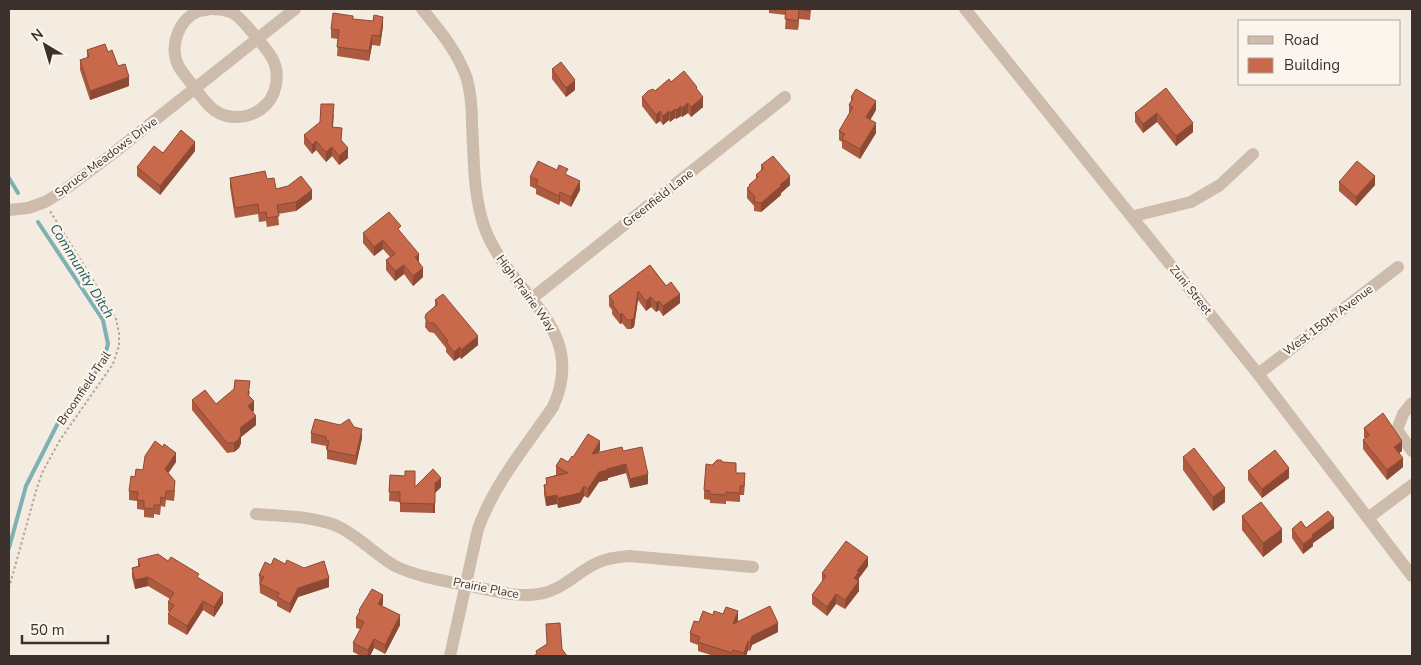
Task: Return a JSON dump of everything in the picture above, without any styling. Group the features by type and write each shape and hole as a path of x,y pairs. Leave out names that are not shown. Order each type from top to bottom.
{"street":[{"path":"222,9 231,12 241,19 257,39 272,58 276,68 277,79 275,90 270,100 254,114 245,116 224,115 210,106 178,65 175,55 174,45 177,34 190,17 200,11 222,9"},
{"name":"Spruce Meadows Drive","path":"9,210 28,208 45,202 63,191 295,9"},
{"name":"High Prairie Way","path":"422,9 449,43 467,80 471,100 479,208 492,245 555,333 564,363 560,393 553,407 494,491 485,511 478,529 450,656"},
{"name":"Zuni Street","path":"965,9 1258,374 1412,576"},
{"name":"Greenfield Lane","path":"530,299 785,97"},
{"path":"1133,218 1138,215 1190,202 1220,185 1254,154"},
{"name":"West 150th Avenue","path":"1258,374 1398,267"},
{"path":"1412,403 1403,414 1397,430 1412,451"},
{"path":"1368,518 1412,484"},
{"name":"Prairie Place","path":"256,514 321,520 351,534 380,556 396,566 413,573 515,595 541,594 554,589 584,570 613,557 628,556 753,567"}],"path":[{"name":"Broomfield Trail","path":"9,588 30,509 42,473 64,434 113,364 119,346 120,333 116,319 94,280 48,208"}],"building":[{"path":"786,9 799,9 798,21 785,19"},
{"path":"333,13 353,16 353,19 373,21 374,15 383,17 380,36 372,35 369,51 337,47 339,30 331,29"},
{"path":"105,44 108,52 112,50 118,66 125,64 129,77 90,91 80,60 89,57 87,50"},
{"path":"561,62 575,80 566,88 552,69"},
{"path":"684,71 703,97 691,107 688,103 682,108 681,106 670,113 669,111 663,116 660,111 656,115 642,97 648,91 653,89 655,91 669,79 671,82"},
{"path":"1166,88 1193,123 1176,136 1157,113 1143,124 1135,113"},
{"path":"856,89 876,101 866,117 876,123 860,149 842,139 845,134 839,131 853,107 849,105"},
{"path":"321,104 334,104 332,127 342,128 341,140 348,148 339,156 332,147 326,152 316,141 312,145 304,135 320,122"},
{"path":"181,130 195,142 160,186 137,167 154,146 163,153"},
{"path":"773,156 790,176 761,203 754,202 755,197 747,188 758,177 756,175 764,168 761,165"},
{"path":"538,161 557,170 559,165 568,169 565,174 580,181 571,197 560,192 559,196 536,185 538,180 530,177"},
{"path":"1357,161 1375,176 1356,197 1339,182"},
{"path":"265,171 267,179 274,178 276,189 288,186 301,176 312,190 296,202 277,205 279,216 267,218 266,212 259,213 258,204 235,208 230,178"},
{"path":"389,212 401,226 398,229 419,254 415,257 423,268 413,276 404,265 395,271 386,260 395,254 383,240 374,247 363,233"},
{"path":"650,265 666,286 671,282 680,294 663,306 659,301 656,303 651,297 646,301 638,291 634,318 627,320 622,313 620,315 609,296"},
{"path":"443,294 478,336 461,350 460,347 454,352 434,323 429,323 425,318 426,314 438,304 435,300"},
{"path":"235,380 250,381 248,395 254,401 248,406 256,416 240,428 241,434 239,439 234,443 227,443 192,400 205,390 216,404 234,389"},
{"path":"1383,413 1402,441 1394,447 1403,458 1387,470 1363,440 1369,435 1364,428"},
{"path":"315,419 340,425 349,419 354,427 362,429 356,456 327,450 329,441 326,440 326,437 311,433"},
{"path":"588,434 600,441 592,454 622,447 623,451 642,447 648,474 630,479 626,464 599,472 588,489 584,486 580,493 558,498 557,495 546,497 544,485 547,484 546,478 568,473 556,466 561,458 568,462 573,457"},
{"path":"155,441 163,447 164,444 176,453 165,469 175,481 174,491 166,491 165,498 161,497 160,505 154,505 154,509 144,508 144,501 137,500 138,492 129,491 131,476 135,477 136,469 143,470 145,456"},
{"path":"1194,448 1225,488 1213,497 1183,457"},
{"path":"1275,450 1289,468 1262,489 1248,471"},
{"path":"717,460 736,463 736,473 745,473 744,486 740,486 740,493 726,492 726,495 710,494 710,491 704,490 706,464 712,465"},
{"path":"433,469 441,478 435,483 435,503 400,503 400,492 389,492 390,475 405,476 405,471 415,471 415,487"},
{"path":"1261,502 1282,529 1263,543 1242,516"},
{"path":"1328,511 1334,518 1303,544 1292,529 1301,521 1306,528"},
{"path":"846,541 868,557 854,578 859,581 845,600 836,594 827,607 812,595 826,576 822,573"},
{"path":"158,554 168,561 171,557 199,574 197,577 223,593 214,607 203,601 187,626 168,614 174,605 168,602 174,593 148,577 135,580 132,568 140,566 138,559"},
{"path":"274,558 285,564 287,560 304,568 324,561 329,578 298,588 290,604 277,597 279,593 260,584 264,577 259,575 265,562 271,565"},
{"path":"372,589 383,595 378,604 400,615 385,645 374,639 368,650 353,643 364,622 356,618"},
{"path":"770,606 778,623 752,636 744,653 733,650 732,653 698,642 700,637 690,633 694,621 699,622 703,611 713,615 714,611 723,614 726,607 738,611 733,624"},
{"path":"560,623 562,649 567,656 533,656 537,654 536,651 547,644 546,624"}],"waterway":[{"name":"Community Ditch","path":"9,178 18,193"},
{"name":"Community Ditch","path":"9,548 26,486 58,423 103,362 108,344 103,320 38,222"}]}
